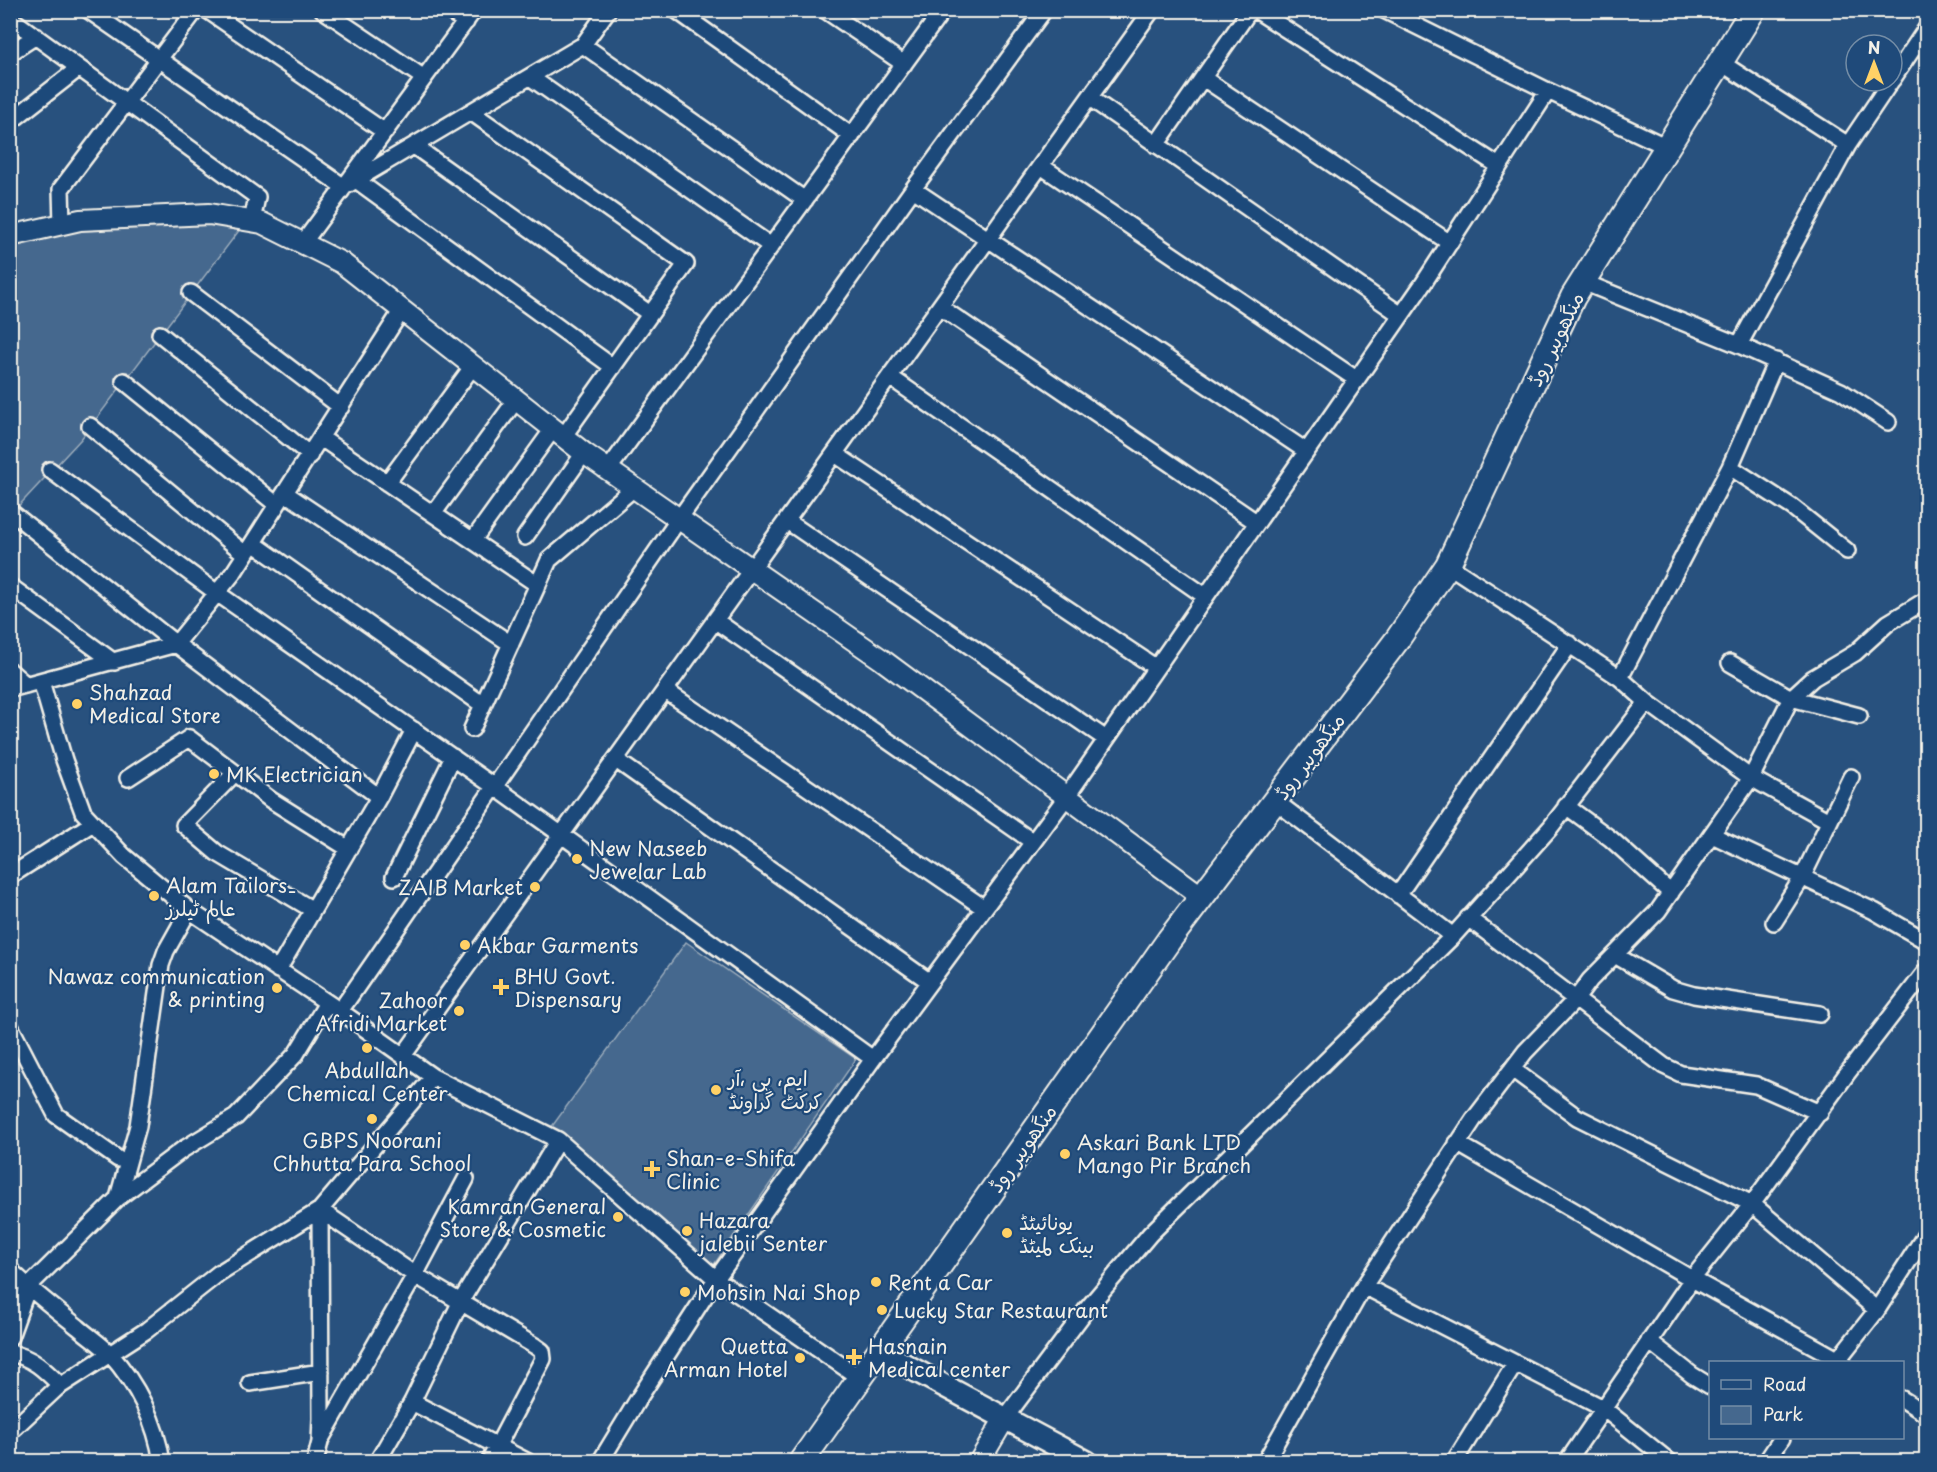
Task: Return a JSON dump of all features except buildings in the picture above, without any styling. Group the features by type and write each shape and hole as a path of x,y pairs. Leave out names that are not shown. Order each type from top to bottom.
{"main road":[{"name":"منگھوپیر روڈ","path":"801,1461 1149,969 1397,640 1448,565 1573,297 1753,10"},
{"path":"879,1351 1087,1461"}],"street":[{"path":"88,10 350,183 612,367"},
{"path":"62,224 61,189 195,10"},
{"path":"207,10 385,132"},
{"path":"323,10 424,78"},
{"path":"303,243 350,183 470,16 448,10"},
{"path":"350,183 583,45 608,10"},
{"path":"676,10 852,136"},
{"path":"825,10 904,64"},
{"path":"608,470 942,10"},
{"path":"10,1337 28,1287 118,1198 182,1150 236,1117 296,1054 334,1007 495,787 679,519 913,189 1044,10"},
{"path":"403,1056 1152,10"},
{"path":"1156,145 1250,10"},
{"path":"1256,10 1499,166"},
{"path":"1384,10 1667,147"},
{"path":"17,23 257,197 252,221"},
{"path":"1904,62 1926,29"},
{"path":"10,53 36,36"},
{"path":"583,45 805,200"},
{"path":"1720,62 1848,145"},
{"path":"10,122 79,68"},
{"path":"530,77 771,246"},
{"path":"1203,78 1450,243"},
{"path":"600,1461 636,1401 716,1279 873,1059 1067,796 1401,315 1548,91"},
{"path":"1739,345 1848,145 1883,93"},
{"path":"1090,98 1401,315"},
{"path":"471,112 686,264 612,367 473,540"},
{"path":"414,146 650,314"},
{"path":"1041,166 1356,379"},
{"path":"913,189 1306,451"},
{"path":"10,236 80,220 209,214 262,223 342,262 584,453 881,659 1202,897"},
{"path":"1583,282 1776,361 1841,391 1888,422"},
{"path":"191,293 341,407"},
{"path":"940,308 1256,522"},
{"path":"10,689 176,644 249,549 402,310"},
{"path":"160,334 310,454"},
{"path":"1620,678 1730,467 1776,361"},
{"path":"387,483 473,366"},
{"path":"890,377 1205,596"},
{"path":"124,381 281,499 511,644"},
{"path":"433,514 516,400"},
{"path":"90,426 249,549 483,705"},
{"path":"321,438 538,585"},
{"path":"525,537 584,453"},
{"path":"835,454 1155,667"},
{"path":"1730,467 1792,507 1847,551"},
{"path":"51,470 217,593 453,757 873,1059"},
{"path":"472,729 549,560 634,488"},
{"path":"11,512 176,644 379,797"},
{"path":"787,521 1106,739"},
{"path":"1448,565 1620,678 1647,702 1751,778 1829,820"},
{"path":"10,586 114,662"},
{"path":"1265,1461 1364,1286 1457,1143 1525,1052 1576,999 1590,980 1658,911 1751,778 1791,698 1813,678 1855,653 1888,623 1926,600"},
{"path":"716,621 1033,842"},
{"path":"1398,895 1570,644"},
{"path":"1730,663 1791,698 1859,716"},
{"path":"10,671 34,683 83,812 124,856 189,910 334,1007 433,1077 558,1140 716,1279 860,1378"},
{"path":"666,691 984,908"},
{"path":"979,1461 1005,1418 1086,1310 1150,1234 1453,936 1550,828 1647,702"},
{"path":"278,970 379,797 414,730"},
{"path":"128,778 189,738 282,807 349,849"},
{"path":"393,877 453,757"},
{"path":"616,760 930,982"},
{"path":"235,773 184,825 217,853 314,910"},
{"path":"1774,922 1802,878 1851,777"},
{"path":"1275,801 1453,936"},
{"path":"1566,806 1611,839 1671,893"},
{"path":"10,876 93,823"},
{"path":"1712,835 1874,911 1926,941"},
{"path":"118,1198 138,1126 161,965 166,951 189,910"},
{"path":"1468,918 1664,1066 1681,1074 1756,1085 1820,1113"},
{"path":"1615,955 1673,989 1820,1014"},
{"path":"1567,1461 1692,1279 1752,1204 1846,1075 1926,971"},
{"path":"10,1026 56,1114 118,1159"},
{"path":"1512,1069 1577,1117 1752,1204 1877,1310"},
{"path":"10,1432 60,1385 147,1330 219,1273 320,1210 433,1077"},
{"path":"377,1461 412,1402 461,1301 558,1140"},
{"path":"1457,1143 1837,1361"},
{"path":"320,1442 415,1275 466,1179"},
{"path":"320,1210 415,1275 539,1348 543,1359 489,1461"},
{"path":"315,1461 320,1442 320,1210"},
{"path":"1840,1361 1877,1310 1926,1234"},
{"path":"10,1270 109,1353 125,1373 150,1415 162,1461"},
{"path":"1364,1286 1604,1408 1670,1461"},
{"path":"1649,1341 1709,1385"},
{"path":"10,1353 41,1366 60,1385"},
{"path":"1455,1461 1515,1364"},
{"path":"250,1383 321,1372"},
{"path":"1904,1400 1926,1414"},
{"path":"412,1402 528,1461"},
{"path":"1766,1461 1781,1439"}],"green space":[{"path":"81,220 247,220 81,439 11,514 11,236"},
{"path":"686,942 856,1059 713,1266 545,1136"}],"place":[{"name":"Shahzad Medical Store","path":"77,704"},
{"name":"MK Electrician","path":"214,774"},
{"name":"New Naseeb Jewelar Lab","path":"577,859"},
{"name":"ZAIB Market","path":"535,887"},
{"name":"Alam Tailors۔ عالم ٹیلرز","path":"154,896"},
{"name":"Akbar Garments","path":"465,945"},
{"name":"BHU Govt. Dispensary","path":"501,987"},
{"name":"Nawaz communication & printing","path":"277,988"},
{"name":"Zahoor Afridi Market","path":"459,1011"},
{"name":"Abdullah Chemical Center","path":"367,1048"},
{"name":"ایم، پی ،آر کرکٹ گراونڈ","path":"716,1090"},
{"name":"GBPS Noorani Chhutta Para School","path":"372,1119"},
{"name":"Askari Bank LTD Mango Pir Branch","path":"1065,1154"},
{"name":"Shan-e-Shifa Clinic","path":"652,1169"},
{"name":"Kamran General Store & Cosmetic","path":"618,1217"},
{"name":"Hazara jalebii Senter","path":"687,1231"},
{"name":"یونائیٹڈ بینک لمیٹڈ","path":"1007,1233"},
{"name":"Rent a Car","path":"876,1282"},
{"name":"Mohsin Nai Shop","path":"685,1292"},
{"name":"Lucky Star Restaurant","path":"882,1310"},
{"name":"Hasnain Medical center","path":"854,1357"},
{"name":"Quetta Arman Hotel","path":"800,1358"}]}
